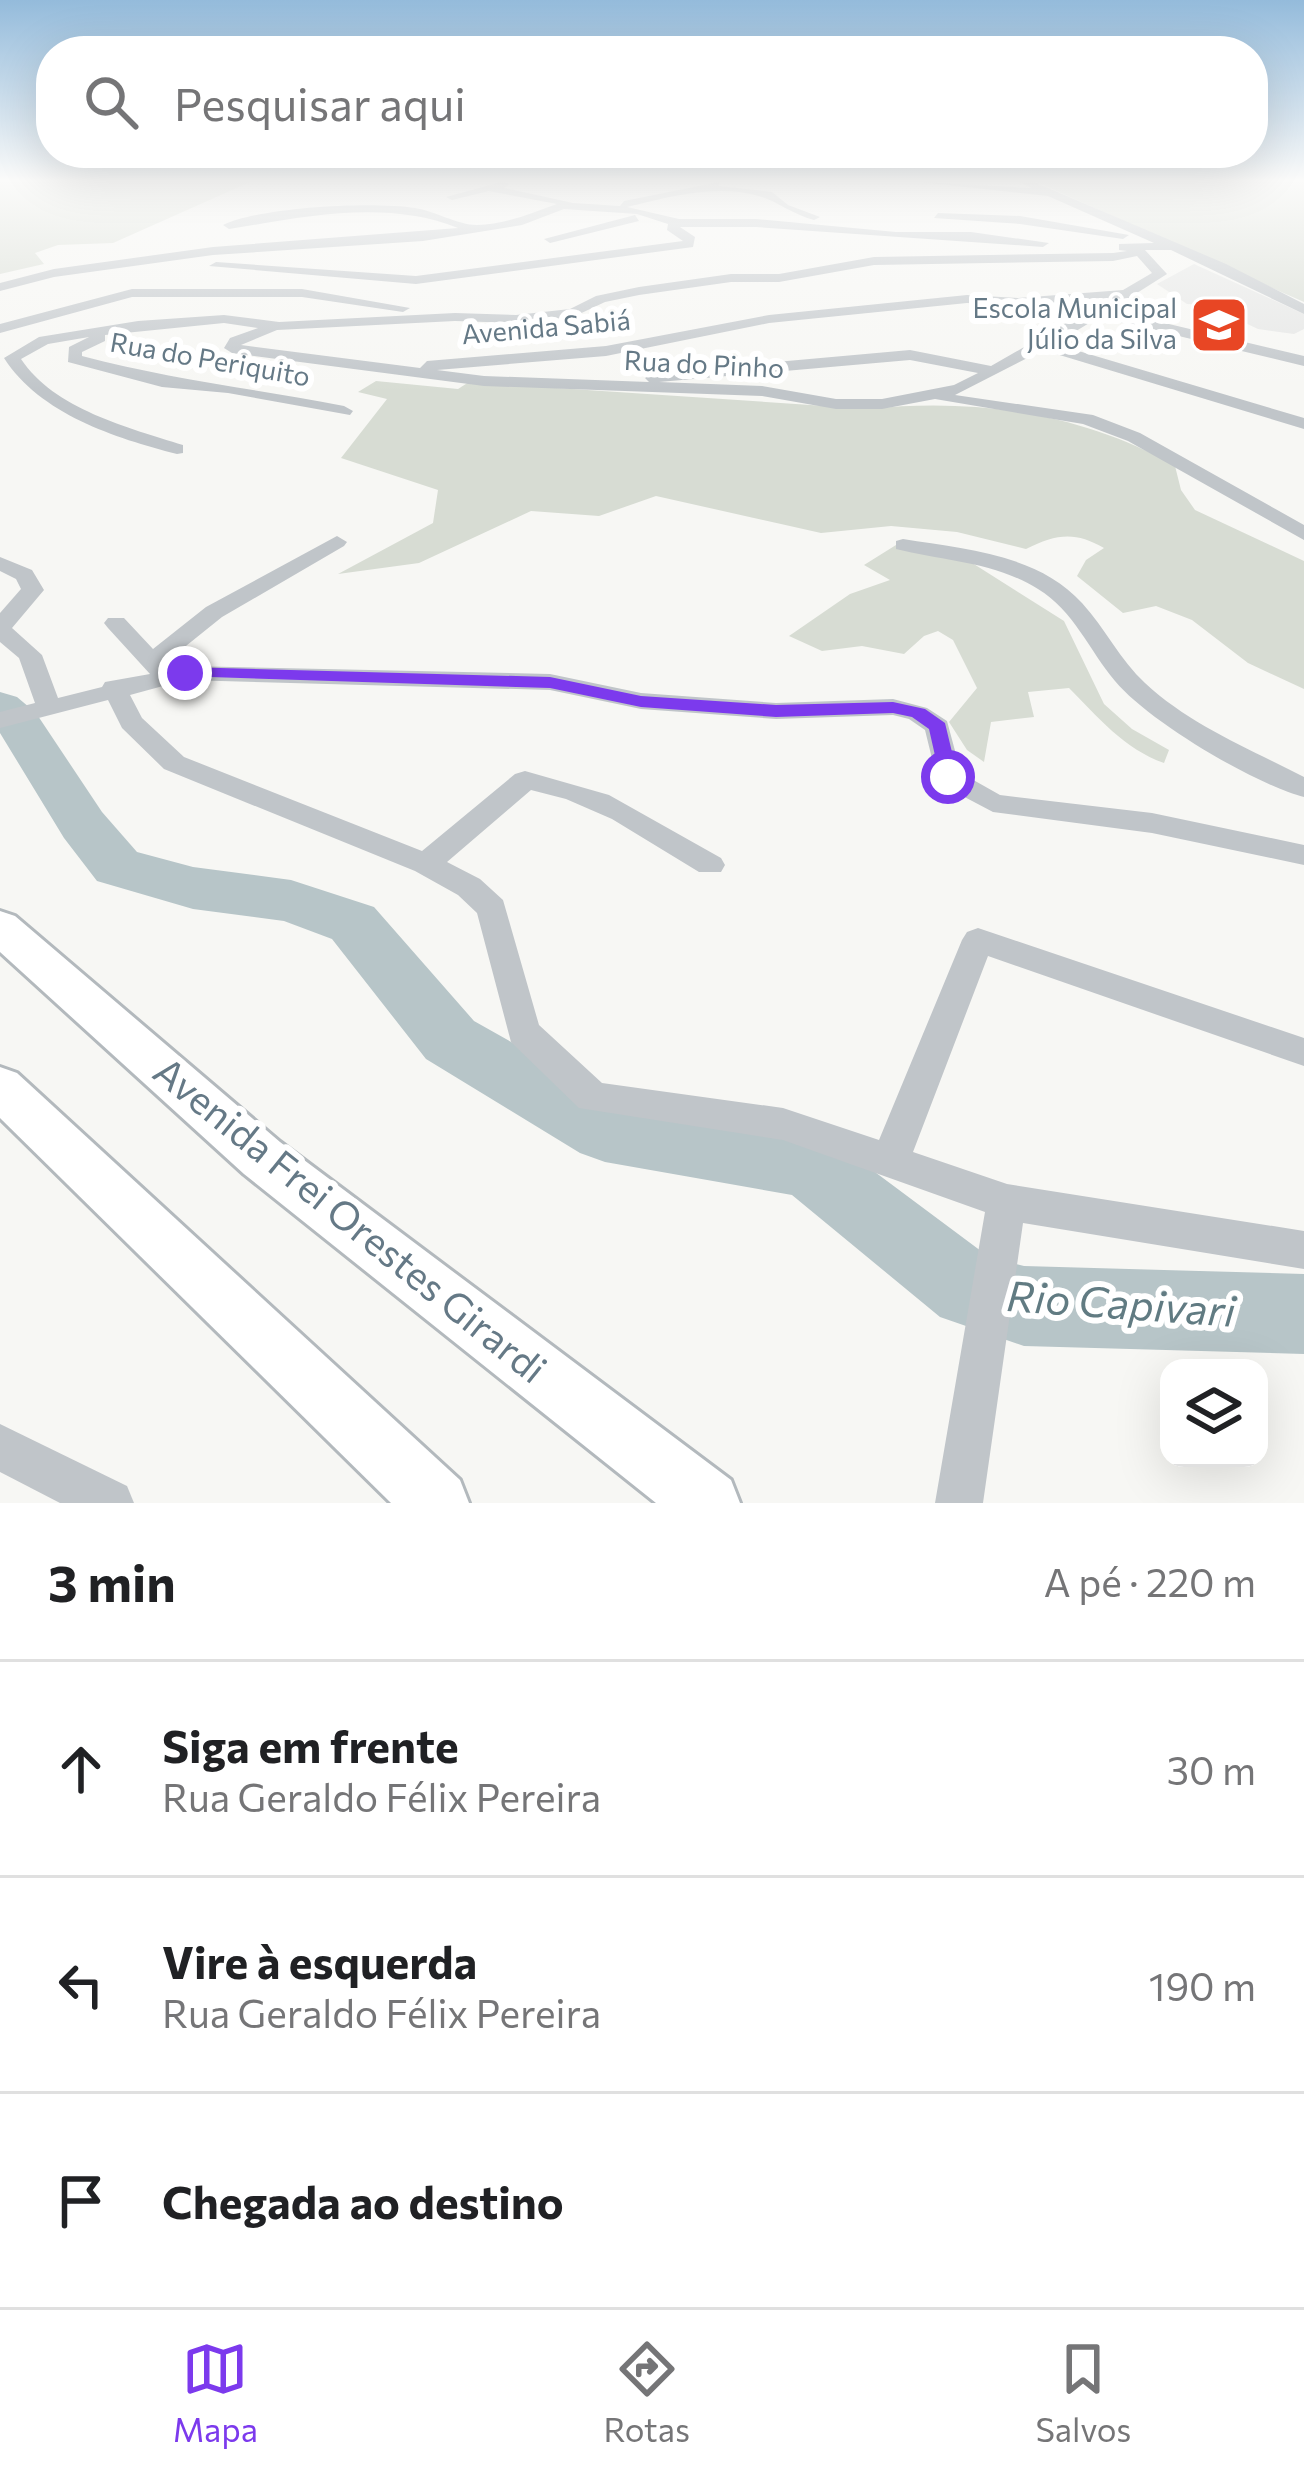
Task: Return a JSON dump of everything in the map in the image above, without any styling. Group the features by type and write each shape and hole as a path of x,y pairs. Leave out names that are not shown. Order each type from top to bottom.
{"main road":[{"name":"Avenida Frei Orestes Girardi","path":"0,927 262,1158 709,1503"},
{"path":"0,1087 437,1503"}],"street":[{"path":"0,287 54,273 198,252"},
{"path":"54,273 200,266 416,280 627,252"},
{"path":"177,449 130,435 19,375 12,358 44,340 138,325 224,319 278,326 551,316 639,291 730,278 779,278 859,263 1123,252"},
{"path":"1131,292 1160,274 1146,252"},
{"path":"1186,252 1304,310"},
{"path":"0,329 103,298 167,291 302,293 372,307 551,316"},
{"name":"Rua do Pinho","path":"278,326 251,333 235,341 232,348 484,381 762,391 836,404 882,404 931,397 994,370 1131,292"},
{"name":"Avenida Sabiá","path":"395,372 460,359 606,351 769,319 967,299 1037,301 1131,292"},
{"path":"1098,313 1304,361"},
{"name":"Rua do Periquito","path":"138,325 74,350 74,359 162,382 228,388 344,411"},
{"path":"1042,346 1304,424"},
{"path":"615,386 717,369 910,355 994,370"},
{"path":"931,397 1087,419 1134,436 1304,534"},
{"path":"0,563 23,575 33,590 0,628 30,655 23,713 159,669 214,612 337,542"},
{"path":"903,545 1001,564 1036,579 1067,601 1136,688 1193,729 1304,788"},
{"path":"116,623 159,669 185,673 550,682 641,701 776,711 893,707 918,713 938,727 948,777 993,803 1152,823 1304,855"},
{"path":"115,687 131,722 174,763 426,864 469,887 493,908 523,1032 592,1097 783,1124 1007,1207 1304,1250"},
{"path":"426,864 525,780 571,787 631,814 710,865"},
{"path":"890,1161 978,940 1296,1049"},
{"path":"959,1503 982,1338 1007,1207"},
{"path":"0,1447 110,1503"}],"shaded area":[{"path":"0,252 37,252 44,264 0,274"},
{"path":"1193,252 1304,252 1304,302"},
{"path":"1194,264 1304,314 1304,329 1294,334 1258,329 1207,305 1187,304 1157,284"},
{"path":"376,381 458,389 469,382 870,409 988,408 1104,433 1175,466 1181,490 1195,510 1304,561 1304,689 1248,663 1192,620 1156,606 1123,613 1077,576 1086,560 1104,548 1074,537 1047,540 1026,549 957,532 891,526 821,533 656,496 599,516 531,511 419,563 338,574 433,523 438,490 341,458 387,399 358,392"},
{"path":"896,545 947,547 1064,621 1104,704 1132,729 1169,750 1164,763 1124,741 1069,688 1028,692 1034,717 991,722 984,762 967,750 949,722 977,688 953,640 938,631 924,636 904,654 862,646 822,651 789,636 850,594 890,580 864,565"}],"waterway":[{"name":"Rio Capivari","path":"0,707 19,723 83,825 117,867 193,888 291,901 353,923 450,1040 605,1131 810,1166 968,1290 1024,1306 1304,1314"}],"place":[{"name":"Escola Municipal Júlio da Silva","path":"1219,325"}],"route":[{"path":"185,673 550,682 641,701 776,711 893,707 918,713 938,727 948,777"}]}
